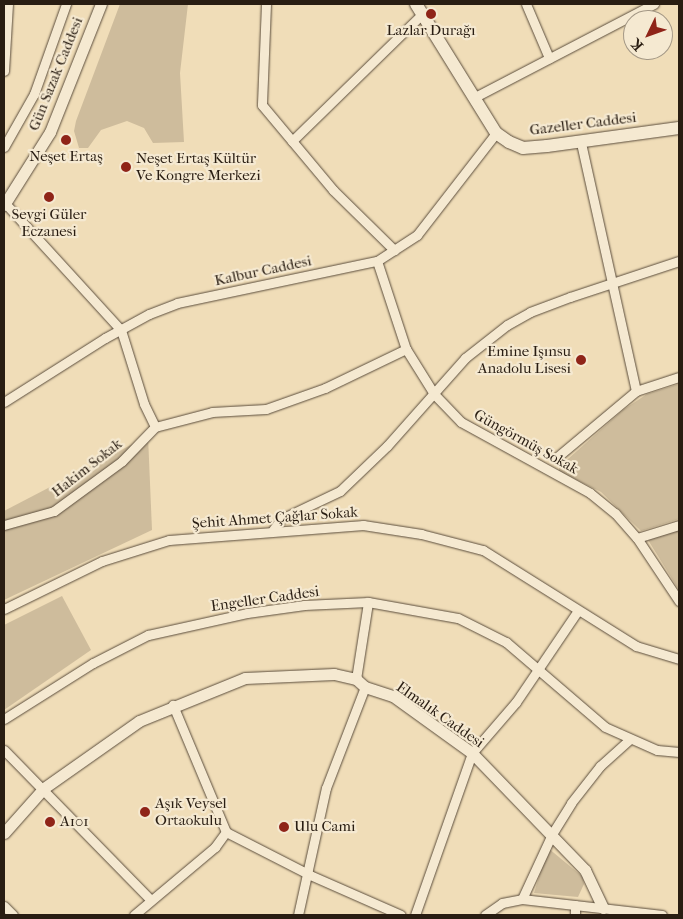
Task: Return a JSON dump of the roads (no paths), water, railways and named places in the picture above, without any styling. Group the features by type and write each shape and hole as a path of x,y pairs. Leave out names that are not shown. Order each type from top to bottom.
{"main road":[{"path":"419,9 496,133"},
{"name":"Gazeller Caddesi","path":"496,133 523,148 581,143 679,128"}],"street":[{"path":"4,71 8,4"},
{"path":"4,147 34,94 66,4"},
{"name":"Gün Sazak Caddesi","path":"4,203 50,132 101,4"},
{"path":"266,4 262,105 333,190 394,250"},
{"path":"526,4 549,58"},
{"path":"475,97 654,4"},
{"path":"292,141 419,9"},
{"name":"Kalbur Caddesi","path":"4,402 120,330 177,303 377,261 417,235 496,133"},
{"path":"581,143 636,391"},
{"path":"4,203 120,330 144,404 155,427 212,412 266,409 325,388 406,349"},
{"name":"Güngörmüş Sokak","path":"377,261 406,349 434,394 461,422 590,493 615,513 637,538 679,601"},
{"path":"273,530 281,519 340,491 434,394 464,358 508,325 530,312 679,261"},
{"path":"556,458 636,391 679,378"},
{"name":"Hakim Sokak","path":"4,525 54,511 122,461 155,427"},
{"name":"Şehit Ahmet Çağlar Sokak","path":"4,608 102,561 169,540 273,530 316,531 363,525 421,534 483,550 577,612 636,646 679,659"},
{"path":"637,538 679,525"},
{"path":"298,915 310,875 326,788 360,683 368,602"},
{"name":"Engeller Caddesi","path":"4,719 92,663 148,635 247,613 304,604 368,602 458,618 506,642 536,670 605,727 657,750 679,752"},
{"path":"415,915 472,753 516,702 577,612"},
{"name":"Elmalık Caddesi","path":"4,833 44,788 139,721 173,705 244,678 334,674 393,696 472,753 585,870 602,908"},
{"path":"173,705 226,832 310,875 401,915"},
{"path":"522,899 552,834 600,766 630,739"},
{"path":"4,750 44,788 151,900"},
{"path":"134,915 215,846 226,832"},
{"path":"485,915 502,903 522,899 662,915"},
{"path":"575,905 575,915"},
{"path":"4,906 13,915"}],"place":[{"name":"Lazlar Durağı","path":"431,14"},
{"name":"Neşet Ertaş","path":"66,140"},
{"name":"Neşet Ertaş Kültür Ve Kongre Merkezi","path":"126,167"},
{"name":"Sevgi Güler Eczanesi","path":"49,197"},
{"name":"Emine Işınsu Anadolu Lisesi","path":"581,360"},
{"name":"Aşık Veysel Ortaokulu","path":"145,812"},
{"name":"A101","path":"50,822"},
{"name":"Ulu Cami","path":"284,827"}]}
